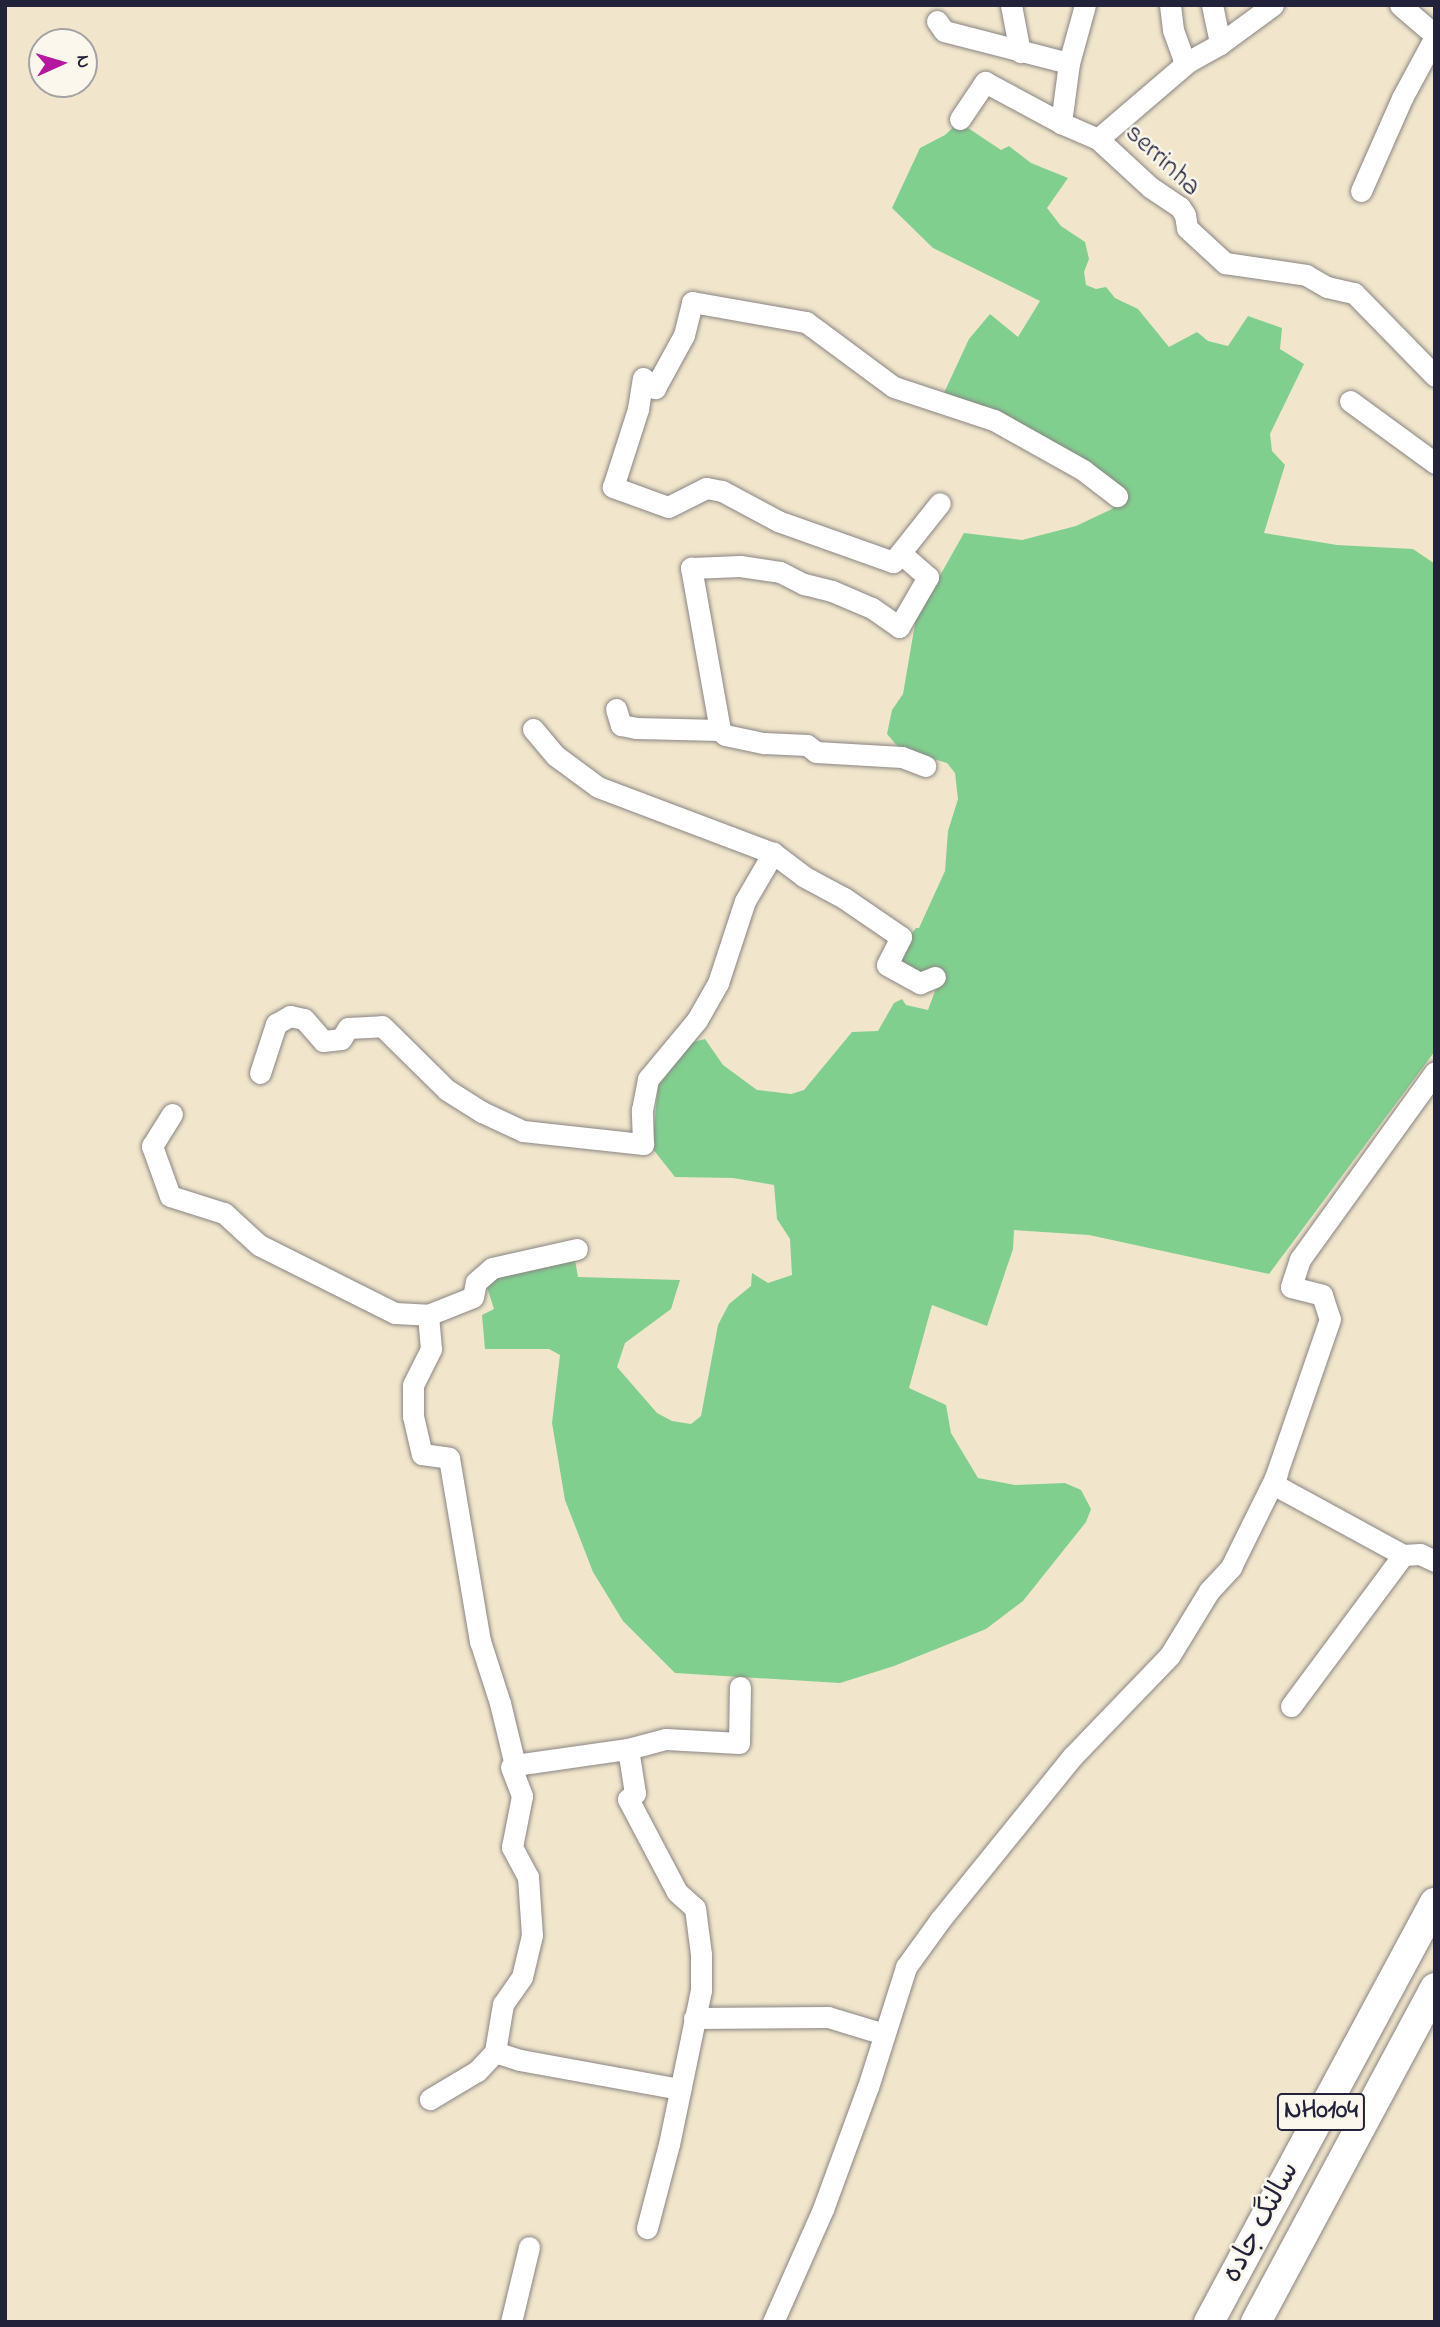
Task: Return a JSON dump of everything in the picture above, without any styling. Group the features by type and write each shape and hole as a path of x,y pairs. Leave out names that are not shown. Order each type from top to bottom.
{"highway":[{"name":"سالنگ جاده","path":"1209,2322 1435,1903"},
{"name":"سالنگ جاده","path":"1256,2322 1435,1988"},
{"path":"1287,2175 1324,2195"}],"street":[{"path":"1010,5 1020,52"},
{"path":"1060,123 1069,63 1085,5"},
{"path":"1170,5 1173,30 1183,58 1189,61"},
{"path":"1212,5 1220,44"},
{"name":"serrinha","path":"1273,5 1220,44 1189,61 1098,139 1150,187 1180,207 1185,215 1187,228 1225,263 1306,275 1327,287 1354,293 1435,376"},
{"path":"1361,191 1402,98 1435,36 1400,5"},
{"path":"937,21 944,32 1069,63"},
{"path":"960,119 985,82 1060,123 1098,139"},
{"path":"893,562 778,520 722,491 706,488 668,507 613,487 638,409 643,378 655,388 684,335 692,302 806,322 894,387 994,420 1083,470 1117,496"},
{"path":"1350,401 1435,463"},
{"path":"893,562 940,503"},
{"path":"893,562 902,554 928,577 899,627 872,608 832,591 804,584 780,572 740,566 691,568 720,730 725,735 764,743 807,745 816,752 902,757 925,766"},
{"path":"615,709 621,725 720,730"},
{"path":"533,729 556,756 598,787 773,853 803,876 844,898 901,937 887,965 920,983 935,977"},
{"path":"260,1073 276,1024 290,1016 304,1019 323,1041 341,1039 348,1028 382,1026 447,1090 482,1112 523,1131 643,1144 642,1110 648,1079 697,1020 718,984 745,901 773,853"},
{"path":"1435,1072 1300,1259 1291,1287 1322,1296 1330,1319 1273,1484 1403,1555 1420,1554 1435,1561"},
{"path":"172,1114 152,1146 170,1196 223,1213 259,1245 396,1313 428,1315 473,1297 475,1282 492,1268 577,1249"},
{"path":"428,1315 431,1349 412,1385 413,1416 422,1454 449,1458 480,1642 522,1796 512,1847 528,1877 532,1935 522,1977 502,2004 495,2052 477,2071 430,2099"},
{"path":"773,2322 823,2209 868,2087 906,1967 940,1920 1072,1757 1170,1656 1209,1591 1231,1567 1277,1474"},
{"path":"1291,1706 1403,1555"},
{"path":"515,1765 628,1749 666,1739 739,1743 740,1687"},
{"path":"628,1749 635,1793 628,1799 677,1892 695,1908 701,1954 701,1990 648,2228"},
{"path":"694,2018 828,2017 884,2034"},
{"path":"495,2052 520,2060 680,2089"},
{"path":"511,2322 529,2247"}],"green space":[{"path":"959,122 1001,150 1009,146 1031,163 1068,178 1047,208 1061,226 1085,242 1089,259 1084,272 1086,285 1096,289 1106,287 1115,298 1138,309 1169,347 1197,332 1208,341 1228,346 1248,316 1282,328 1280,349 1304,364 1270,434 1272,451 1285,465 1264,533 1337,545 1413,549 1435,564 1435,1051 1269,1274 1089,1235 1014,1230 1013,1249 987,1326 932,1305 909,1388 946,1405 951,1433 978,1478 1015,1485 1065,1483 1081,1490 1091,1509 1086,1522 1023,1601 986,1629 894,1666 840,1683 675,1673 623,1621 593,1572 565,1500 552,1423 560,1355 549,1349 485,1349 482,1315 494,1309 486,1284 506,1272 575,1260 578,1277 680,1280 671,1309 625,1343 617,1367 657,1413 672,1421 691,1424 701,1416 718,1325 729,1304 751,1286 752,1273 768,1283 792,1275 790,1239 777,1219 774,1185 733,1178 675,1177 652,1148 658,1086 693,1042 705,1039 723,1065 757,1090 791,1094 804,1090 852,1032 878,1031 894,1003 902,999 906,1005 928,1010 938,983 898,966 897,954 916,928 919,928 945,871 948,831 958,799 955,773 947,763 900,749 887,734 892,710 903,694 916,618 964,533 1022,540 1076,526 1112,509 1126,494 943,395 969,339 990,314 1018,337 1040,301 933,248 892,208 920,148 945,135"}]}
